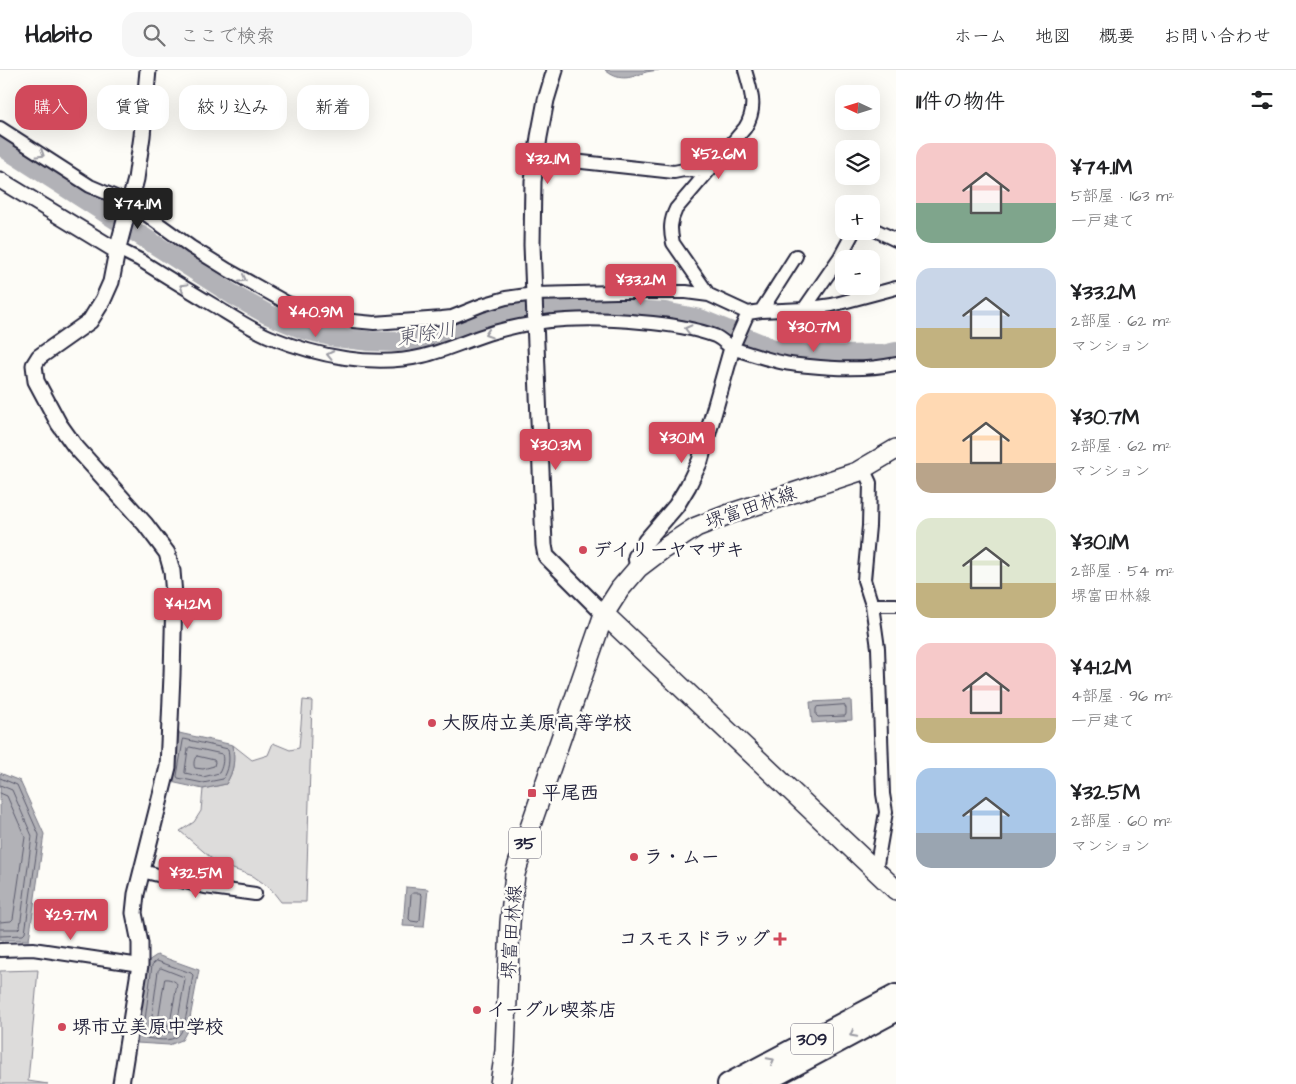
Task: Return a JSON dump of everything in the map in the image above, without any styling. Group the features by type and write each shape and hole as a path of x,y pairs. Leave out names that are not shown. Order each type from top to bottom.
{"highway":[{"name":"309","path":"728,1084 896,995"},
{"name":"309","path":"760,1084 896,1011"}],"main road":[{"name":"堺富田林線","path":"500,1084 505,1051 510,923 515,874 604,614 620,589 638,568 696,527 732,513 857,472 896,449"},
{"path":"604,614 896,890"}],"street":[{"path":"121,1084 140,965 140,943 134,913 136,894 168,767 174,595 172,571 167,553 145,524 74,445 59,424 36,381 34,365 39,357 90,321 112,282 117,247 136,179 148,70"},
{"path":"555,70 544,109 536,156 532,236 543,537 546,556 604,614"},
{"path":"709,295 673,243 671,234 672,218 676,209 750,120 752,112 751,94 744,70"},
{"path":"0,128 90,186 129,205 243,279 287,302 330,316 374,323 442,318 452,317 506,298 616,292 686,292 709,295 747,316"},
{"path":"536,156 674,172 684,170 708,171"},
{"path":"0,180 269,337 331,356 380,361 401,360 422,356 535,320 605,319 688,328 717,337 786,364 880,368 896,364"},
{"path":"880,232 896,240"},
{"path":"804,309 840,257 849,240"},
{"path":"761,311 796,256"},
{"path":"638,568 636,556 646,541 676,506 700,461 734,344 747,316 761,311 804,309 832,305 896,288"},
{"path":"863,468 870,483 869,526 864,580 872,605 878,648 883,794 886,812 876,870"},
{"path":"872,605 896,605"},
{"path":"142,871 205,887 255,894"},
{"path":"0,950 33,949 140,965"}],"shaded area":[{"path":"303,700 312,701 306,902 281,902 270,888 253,876 218,864 180,831 194,822 201,811 203,789 226,784 233,765 233,745 252,760 268,755 273,743 290,750 299,748"},
{"path":"38,970 28,1081 48,1084 0,1084 0,971"}],"water":[{"path":"605,70 659,70 624,78 614,76"},
{"path":"851,700 852,720 812,723 810,702"},
{"path":"179,733 233,745 233,765 226,784 203,789 171,782"},
{"path":"0,773 20,781 44,834 29,940 0,940"},
{"path":"406,887 428,889 424,927 403,926"},
{"path":"157,955 199,970 188,1029 182,1040 169,1045 137,1043 148,961"}],"waterway":[{"name":"東除川","path":"0,145 235,296 267,314 303,329 335,337 398,342 434,337 520,310 548,307 665,312 700,319 776,350 807,354 843,355 896,352"}],"place":[{"name":"デイリーヤマザキ","path":"583,550"},
{"name":"大阪府立美原高等学校","path":"432,723"},
{"name":"平尾西","path":"532,793"},
{"name":"ラ・ムー","path":"634,857"},
{"name":"コスモスドラッグ","path":"780,939"},
{"name":"イーグル喫茶店","path":"477,1010"},
{"name":"堺市立美原中学校","path":"62,1027"}]}
